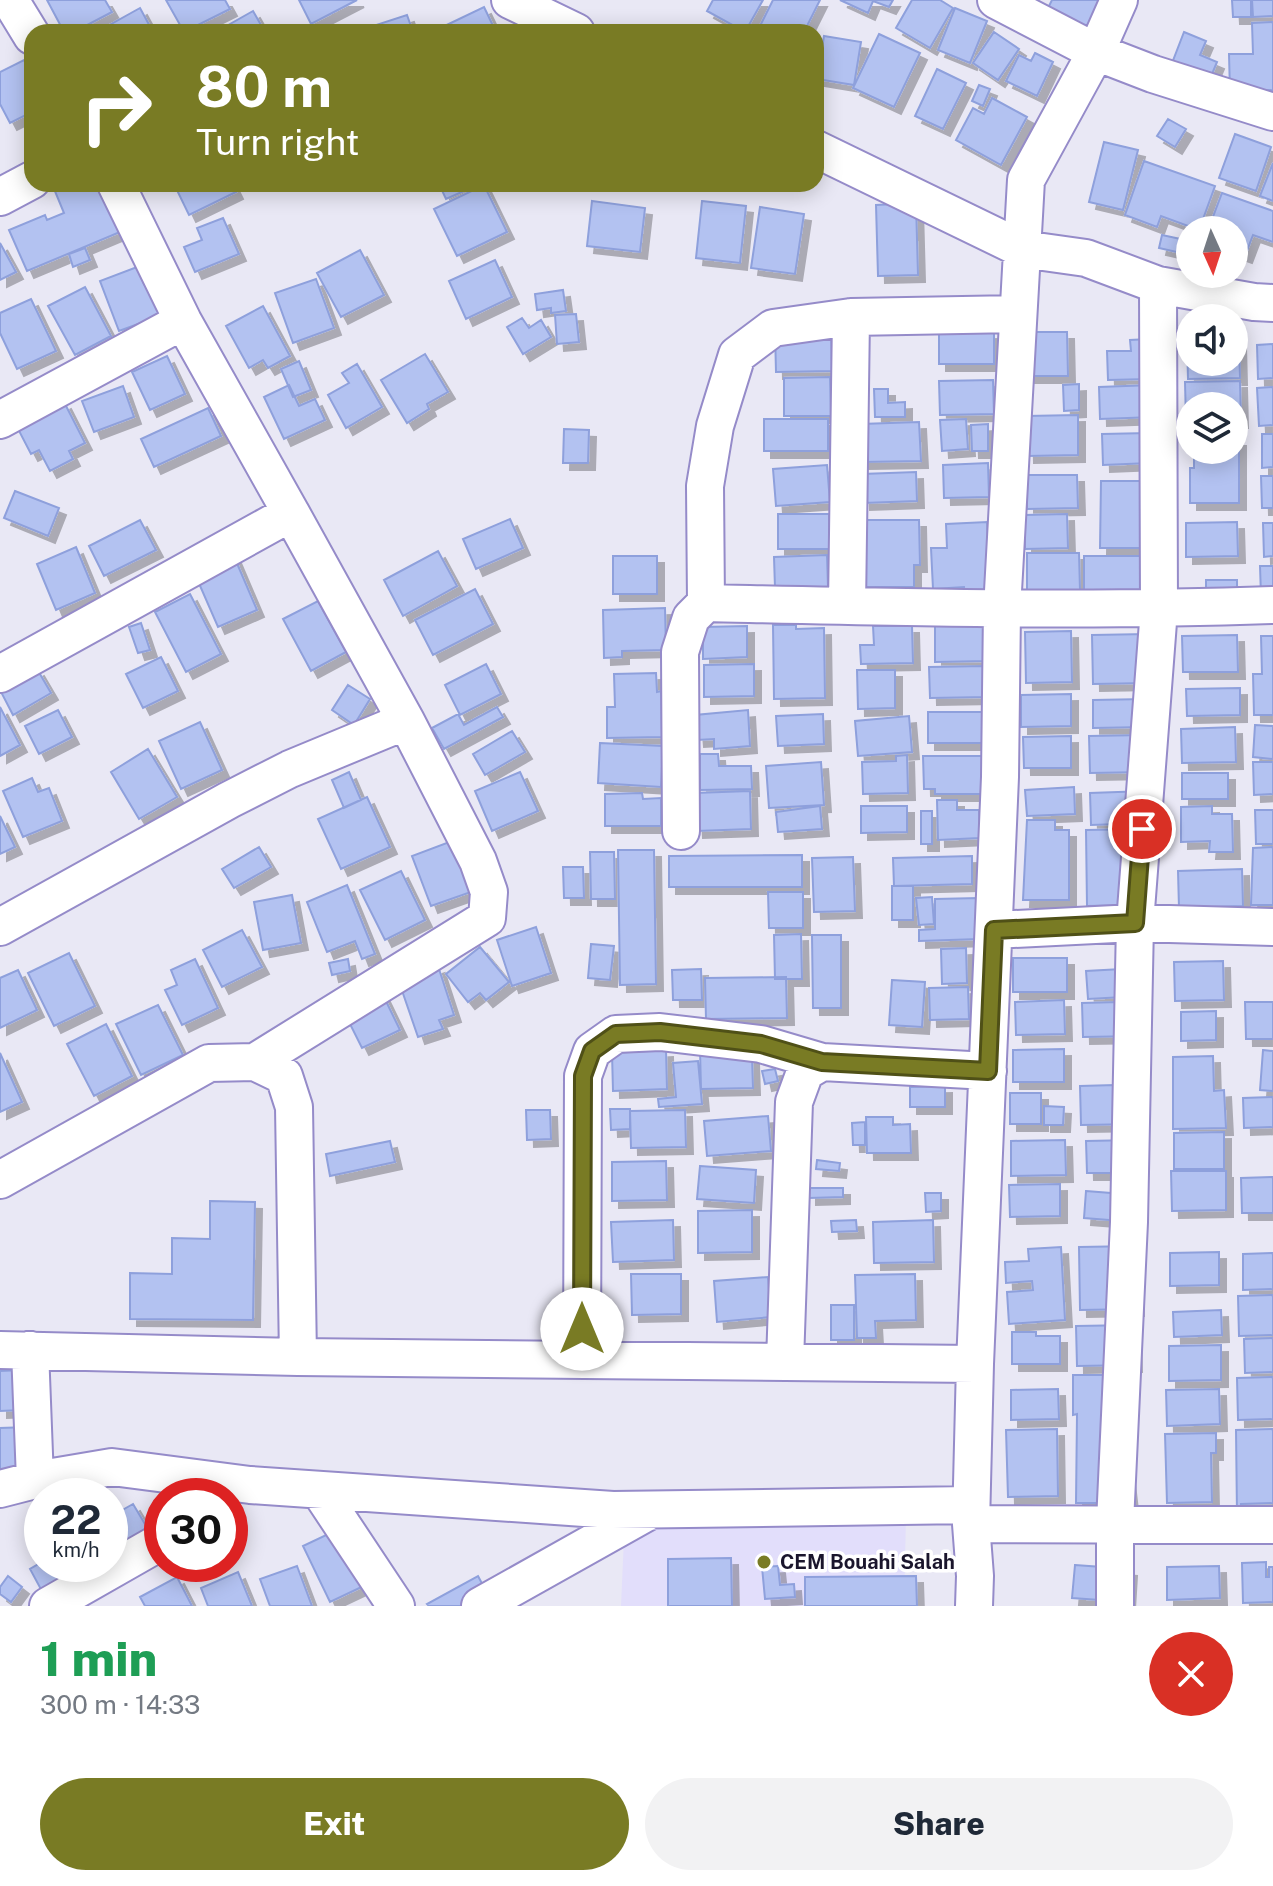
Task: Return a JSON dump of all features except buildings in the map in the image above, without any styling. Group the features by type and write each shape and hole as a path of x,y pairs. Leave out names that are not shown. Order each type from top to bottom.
{"street":[{"path":"10,0 25,24"},
{"path":"510,0 560,24"},
{"path":"996,0 1096,52 1153,74 1273,112"},
{"path":"974,1606 971,1515 975,1364 1000,777 1002,609 1026,180 1096,52 1119,0"},
{"path":"824,153 1022,249 1086,258 1158,285 1273,303"},
{"path":"0,197 24,184"},
{"path":"120,192 183,321 406,721 478,861 489,892 487,918 255,1062"},
{"path":"1115,1606 1115,1523 1129,1222 1135,923 1159,609 1158,285"},
{"path":"681,831 680,652 691,618 706,603 705,486 715,426 737,355 773,328 851,317 1018,314"},
{"path":"847,606 851,317"},
{"path":"0,420 183,321"},
{"path":"0,674 291,513"},
{"path":"706,603 1002,609 1273,605"},
{"path":"0,927 290,769 406,721"},
{"path":"994,930 1135,923 1273,927"},
{"path":"582,1360 583,1076 592,1051 616,1034 660,1032 761,1044 822,1062 988,1071"},
{"path":"0,1180 209,1063 255,1062 284,1076 294,1107 298,1357"},
{"path":"785,1362 794,1102 805,1072 822,1062"},
{"path":"35,1478 15,1350 298,1357 975,1364"},
{"path":"47,1478 112,1467 166,1478"},
{"path":"0,1489 24,1483"},
{"path":"248,1494 319,1490 613,1510 971,1515 1115,1523 1273,1525"},
{"path":"319,1490 396,1606"},
{"path":"480,1606 653,1509"},
{"path":"48,1606 144,1551"}],"shaded area":[{"name":"CEM Bouahi Salah","path":"625,1515 906,1517 904,1606 621,1606"}],"place":[{"name":"CEM Bouahi Salah","path":"764,1562"}],"route":[{"path":"582,1329 583,1076 592,1051 616,1034 660,1032 761,1044 822,1062 988,1071 994,930 1135,923 1142,829"}]}
